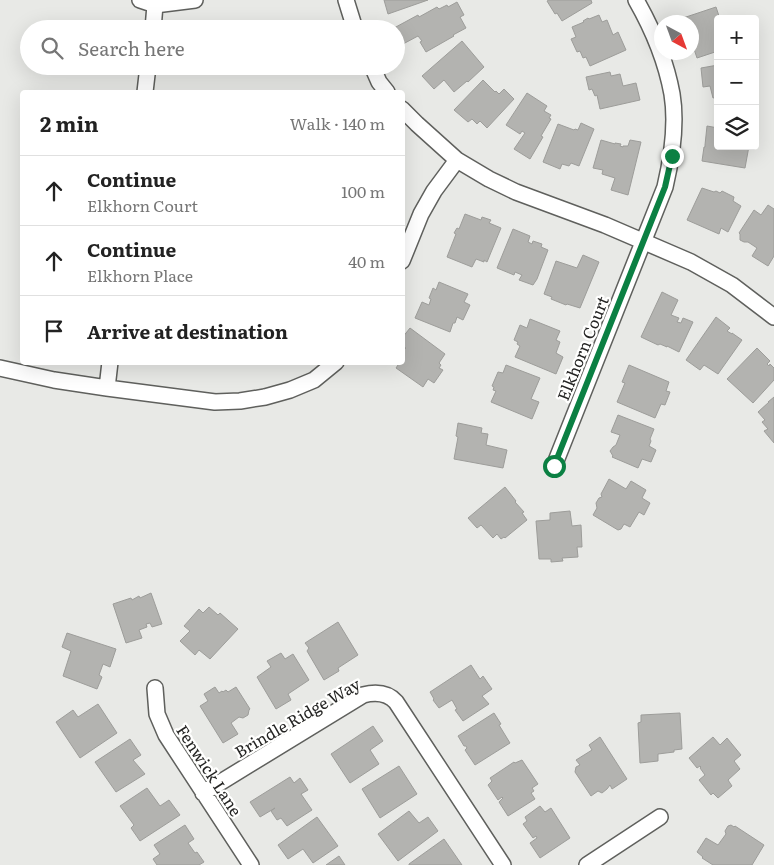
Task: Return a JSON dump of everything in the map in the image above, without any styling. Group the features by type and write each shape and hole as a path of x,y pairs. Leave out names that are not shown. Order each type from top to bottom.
{"street":[{"path":"140,0 156,5 195,0"},
{"path":"346,0 352,20"},
{"name":"Elkhorn Court","path":"554,466 665,187 672,156 672,94 665,67 650,26 636,0"},
{"path":"154,20 156,5"},
{"path":"145,90 147,75"},
{"path":"376,75 385,90"},
{"path":"405,112 457,160 498,184 605,225 691,262 732,285 774,317"},
{"path":"405,254 421,214 434,191 457,160"},
{"path":"107,388 110,365"},
{"path":"0,368 54,380 215,402 265,397 290,390 314,380 332,365"},
{"name":"Fenwick Lane","path":"155,688 157,714 166,735 251,865"},
{"name":"Brindle Ridge Way","path":"203,793 363,696 372,693 385,694 392,697 396,702 503,865"},
{"path":"587,865 660,817"}],"building":[{"path":"384,0 428,0 388,14"},
{"path":"591,0 592,3 562,21 557,13 555,14 547,1"},
{"path":"457,2 464,15 460,17 466,28 426,52 418,36 405,43 405,22 437,7 439,9 447,5 448,7"},
{"path":"716,7 719,15 714,15 714,52 699,57 699,15 692,15"},
{"path":"599,15 602,22 607,20 613,35 618,32 626,50 590,66 586,57 583,58 580,51 577,52 571,39 576,37 572,27 584,22 588,18"},
{"path":"462,41 484,67 454,92 444,80 434,89 422,76"},
{"path":"714,66 714,98 710,86 703,87 701,68"},
{"path":"610,72 611,76 620,74 623,86 636,83 640,100 600,109 597,95 595,96 592,89 589,90 586,77"},
{"path":"483,80 495,92 499,94 504,89 514,99 487,128 480,121 477,124 472,119 468,122 454,110"},
{"path":"527,93 547,106 544,111 551,115 549,118 551,119 541,136 543,137 530,159 514,149 525,133 522,131 520,134 506,125"},
{"path":"581,123 594,129 579,166 571,163 569,166 562,164 560,169 543,162 558,124 578,130"},
{"path":"707,126 714,127 714,150 748,150 745,168 702,161"},
{"path":"601,140 621,144 620,146 623,147 628,146 630,140 641,142 628,195 611,190 615,178 602,174 603,170 593,168"},
{"path":"702,188 720,193 722,191 734,197 733,201 741,206 728,232 721,228 719,234 687,220"},
{"path":"768,205 774,209 774,256 768,266 752,256 757,248 748,242 740,240 739,233 754,210 761,215"},
{"path":"465,214 481,220 482,217 491,220 489,223 501,228 487,262 476,259 472,267 447,257 456,234 454,233 457,228 459,229"},
{"path":"513,229 530,236 528,242 532,244 533,241 542,244 541,247 548,250 533,285 519,280 522,275 515,272 514,275 497,268"},
{"path":"583,255 599,262 580,308 566,305 544,294 556,261 577,268"},
{"path":"439,282 468,294 464,302 470,305 463,320 457,317 450,332 415,318 422,302 429,305 431,299 429,298 433,288 436,290"},
{"path":"662,292 678,300 671,315 679,318 677,322 681,323 683,318 693,322 679,352 641,337"},
{"path":"716,317 730,328 727,331 742,340 718,374 704,365 700,370 686,360"},
{"path":"530,319 560,331 556,340 560,342 556,353 563,357 556,374 515,357 520,346 514,340 520,325 527,328"},
{"path":"410,328 445,354 439,363 441,365 439,368 443,370 434,383 428,379 423,387 396,368 398,365 405,365 405,334"},
{"path":"757,348 770,361 767,364 774,368 774,380 753,403 727,379"},
{"path":"506,365 540,378 531,399 539,402 532,419 491,402 496,391 493,390 494,387 492,386 498,372 503,373"},
{"path":"629,365 669,382 666,391 670,392 665,405 661,404 655,418 617,402 625,383 622,382"},
{"path":"774,397 774,443 764,431 768,429 762,422 765,420 758,412"},
{"path":"618,415 654,429 649,446 656,450 651,462 642,459 638,468 612,457 610,451 616,445 620,435 611,432"},
{"path":"458,423 482,428 481,433 488,434 486,445 507,450 503,468 454,459 458,437 456,436"},
{"path":"609,479 626,489 631,481 646,490 642,498 650,503 644,515 639,512 630,527 624,524 618,530 593,515 597,508 596,503 602,497 601,494"},
{"path":"505,487 524,512 522,513 527,520 505,538 501,539 497,534 493,538 481,525 477,528 468,518"},
{"path":"570,511 572,526 581,525 582,547 577,547 578,557 562,558 563,561 551,562 551,559 539,559 536,521 550,520 550,513"},
{"path":"151,593 162,624 152,627 150,623 146,624 147,627 139,630 142,638 126,643 113,604 131,598 132,600 139,596 140,598"},
{"path":"209,607 218,615 220,613 238,629 210,659 199,650 195,655 180,641 190,631 184,626 199,609 203,613"},
{"path":"338,622 358,655 338,668 339,671 324,680 307,651 309,648 305,643"},
{"path":"67,633 116,649 110,667 103,664 99,675 102,677 97,689 63,676 71,651 62,647"},
{"path":"281,653 285,659 293,654 309,680 288,694 291,700 276,709 257,677 271,667 267,661"},
{"path":"471,665 480,679 483,676 492,689 482,696 489,704 463,721 455,710 457,709 452,700 439,708 430,692"},
{"path":"215,687 219,693 226,690 228,692 236,687 250,709 248,715 243,718 239,717 231,723 238,734 223,743 200,706 208,701 204,694"},
{"path":"98,704 117,733 80,758 56,722 73,710 78,717"},
{"path":"494,713 510,743 475,765 465,750 466,746 464,746 458,736"},
{"path":"680,713 682,749 658,754 658,761 640,763 638,723 641,722 641,715"},
{"path":"373,726 383,741 370,750 379,764 350,783 331,754"},
{"path":"600,737 627,779 612,789 610,785 602,793 598,791 591,796 575,772 576,767 580,765 576,760 592,750 589,745"},
{"path":"713,737 720,745 727,738 741,755 734,761 740,769 728,780 732,786 718,798 713,793 711,795 699,780 705,775 701,767 697,768 689,758"},
{"path":"130,739 141,755 133,760 145,774 116,792 95,762"},
{"path":"522,760 538,784 532,788 534,791 531,793 535,799 508,816 499,802 503,798 498,800 488,785 492,781 490,778 514,762"},
{"path":"399,766 417,794 380,818 362,789"},
{"path":"290,777 294,783 300,778 308,790 301,794 312,810 287,826 281,818 277,820 271,811 275,808 260,817 250,802"},
{"path":"147,788 160,806 169,800 180,815 140,841 131,828 134,825 120,806"},
{"path":"540,806 545,812 551,808 570,838 540,858 530,843 537,838 536,836 533,838 523,824 527,821 525,817"},
{"path":"409,811 419,823 428,817 438,831 398,861 378,834"},
{"path":"317,817 338,846 313,863 303,849 288,859 278,845"},
{"path":"185,825 194,839 188,843 204,862 199,865 157,865 153,859 160,854 154,845"},
{"path":"731,825 764,845 752,865 713,865 702,858 697,852 706,838 718,845 726,834 725,831 728,826"},
{"path":"444,839 462,865 409,865 409,864"},
{"path":"339,856 345,865 326,865"}],"route":[{"path":"554,466 665,187 672,156"}]}
